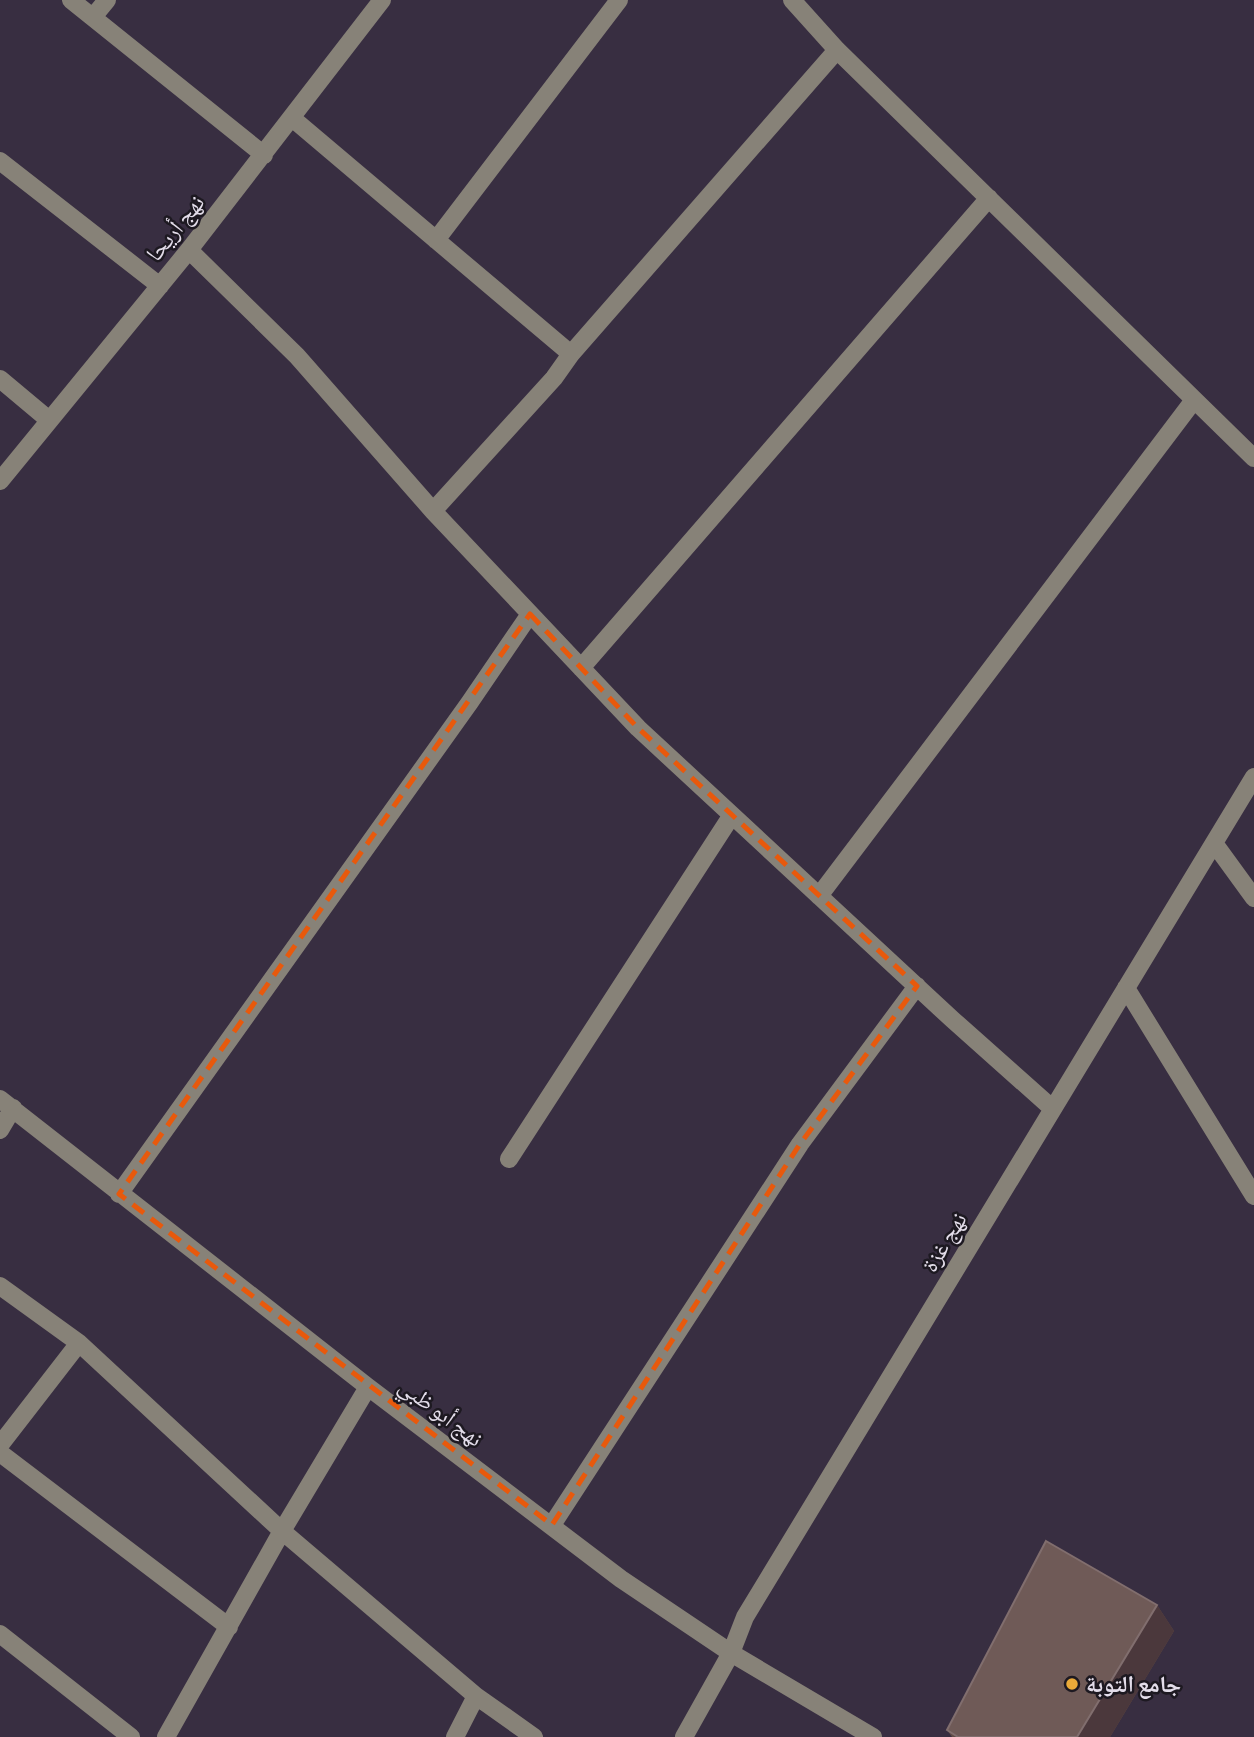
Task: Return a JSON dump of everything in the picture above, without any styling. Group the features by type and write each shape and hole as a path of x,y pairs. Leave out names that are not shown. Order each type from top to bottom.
{"street":[{"path":"71,0 264,155"},
{"path":"93,17 107,0"},
{"name":"نهج أريحا","path":"0,481 189,250 382,0"},
{"path":"436,240 619,0"},
{"path":"792,0 837,50 1254,458"},
{"path":"433,510 554,378 571,354 837,50"},
{"path":"292,118 571,354"},
{"path":"0,161 160,286"},
{"path":"581,668 989,198"},
{"path":"189,250 297,356 433,510 638,728 1053,1109"},
{"path":"0,379 49,421"},
{"path":"819,896 1194,400"},
{"path":"119,1194 530,614"},
{"name":"نهج غزة","path":"684,1737 731,1653 745,1616 1254,777"},
{"path":"509,1159 732,815"},
{"path":"1214,843 1254,898"},
{"path":"552,1525 800,1144 916,986"},
{"path":"1126,988 1254,1196"},
{"path":"0,1130 6,1104"},
{"name":"نهج أبو ظبي","path":"6,1104 368,1387 621,1579 731,1653 873,1737"},
{"path":"0,1286 79,1343 282,1531 477,1696 534,1737"},
{"path":"0,1445 79,1343"},
{"path":"166,1737 282,1531 368,1387"},
{"path":"0,1453 229,1627"},
{"path":"0,1633 131,1737"},
{"path":"455,1737 477,1696"}],"highlighted area":[{"path":"530,614 638,728 917,986 800,1144 552,1525 119,1194"}],"building":[{"name":"جامع التوبة","path":"1046,1541 1157,1605 1077,1737 958,1737 947,1730"}],"place":[{"name":"جامع التوبة","path":"1072,1684"}]}
